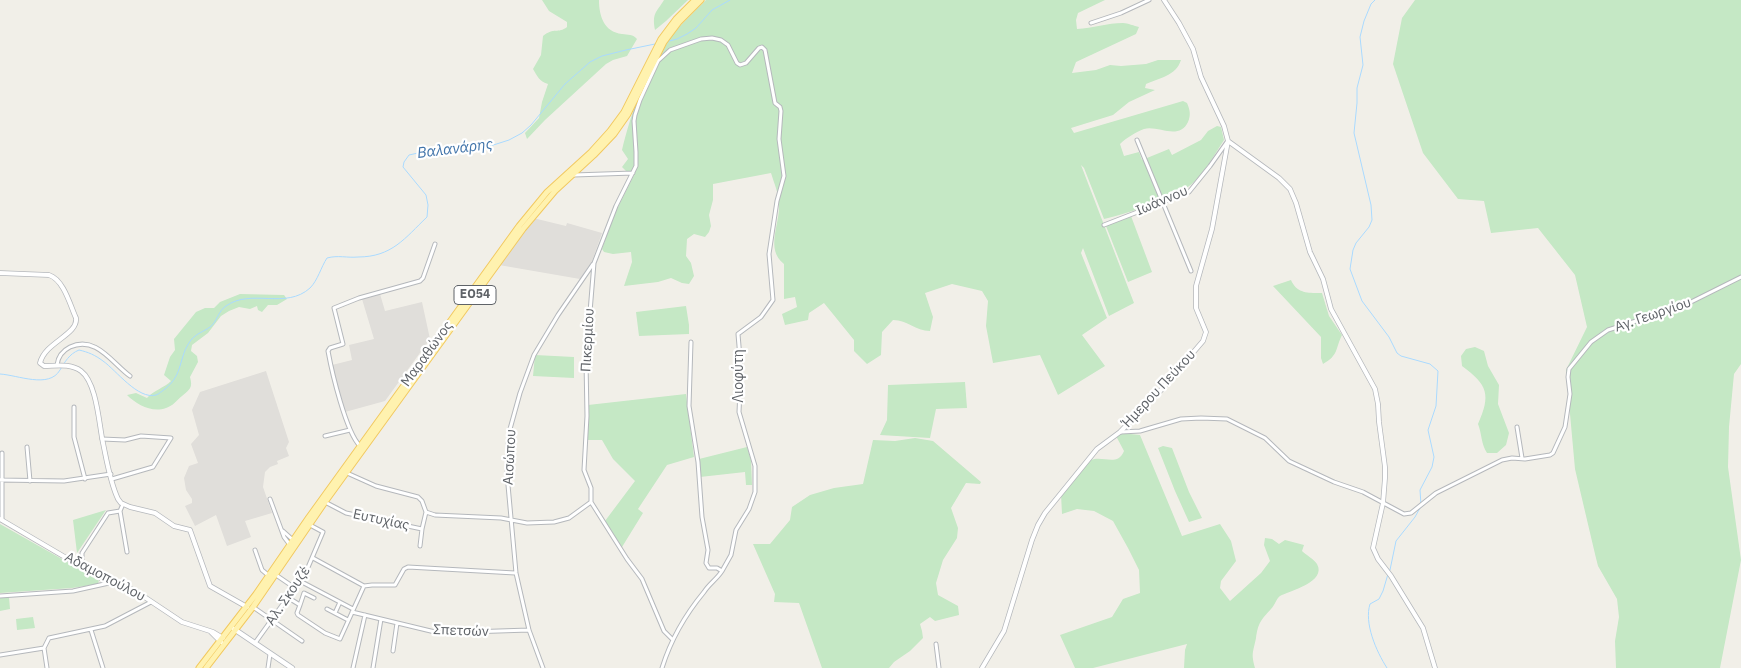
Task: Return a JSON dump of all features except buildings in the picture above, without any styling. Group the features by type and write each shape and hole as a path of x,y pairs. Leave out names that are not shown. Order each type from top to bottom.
{"main road":[{"name":"Μαραθώνος","path":"199,668 223,641 236,630 268,575 291,542 531,211 557,182 600,143 616,124 666,34 695,0"},
{"name":"Μαραθώνος","path":"666,34 701,0"},
{"name":"Μαραθώνος","path":"206,668 231,626 250,607 276,575 326,502 523,229 545,202 603,146 622,122 656,51"},
{"path":"231,626 292,668"}],"street":[{"path":"1091,23 1121,13 1149,0"},
{"name":"Ήμερου Πεύκου","path":"982,668 1004,631 1032,540 1041,519 1096,448 1120,432 1172,379 1205,337 1205,328 1196,308 1195,292 1212,229 1228,141 1224,126 1201,77 1193,49 1164,0"},
{"name":"Πικερμίου","path":"672,639 664,631 642,579 591,502 590,488 584,470 587,416 586,361 594,263 616,206 633,173 636,159 634,121 640,100 662,56 670,50 701,39 716,38 728,45 737,63 740,65 744,64 761,47"},
{"name":"Λιοφύτη","path":"722,571 731,555 736,530 749,509 755,492 755,466 739,412 741,370 738,334 761,317 773,300 769,254 777,201 784,176 779,139 781,111 780,107 775,103 764,50 761,47"},
{"path":"1137,140 1191,270"},
{"path":"1228,141 1286,183 1293,195 1310,252 1320,271 1331,309 1375,389 1385,467 1383,503 1373,548 1378,559 1391,576 1423,628 1435,668"},
{"name":"Ιωάννου","path":"1104,225 1182,196 1191,190 1228,141"},
{"path":"572,175 633,173"},
{"path":"360,446 350,430 332,373 328,352 330,348 343,344 334,310 335,307 420,281 423,278 436,244"},
{"name":"Αισώπου","path":"543,668 529,630 516,573 507,474 510,429 525,376 534,355 554,321 594,263"},
{"path":"0,273 49,275 59,283 76,321 73,330 53,344 40,360 41,364 44,366 64,366 80,370 89,381 94,395 110,474 118,499 124,504 153,512 172,525 190,530 210,586 272,620 302,641"},
{"name":"Αγ. Γεωργίου","path":"1383,503 1407,515 1422,506 1436,493 1502,460 1550,455 1555,450 1565,427 1570,394 1569,369 1591,342 1599,335 1617,326 1683,306 1741,277"},
{"path":"662,668 672,639 688,613 722,571 717,568 709,568 706,563 708,550 702,517 698,462 689,406 691,342"},
{"path":"57,366 59,357 67,348 76,345 89,346 98,348 105,353 130,376"},
{"path":"74,407 74,437 85,479"},
{"path":"1120,432 1140,431 1181,419 1227,419 1265,438 1289,461 1334,482 1363,492 1383,503"},
{"path":"1517,427 1522,458"},
{"path":"325,436 350,430"},
{"path":"102,439 125,440 141,436 171,438 153,467 112,480"},
{"path":"27,447 30,481"},
{"path":"1,520 2,453"},
{"path":"347,473 376,486 418,497 422,501 426,512 435,515 538,523 564,520 591,502"},
{"path":"2,480 64,481 110,474"},
{"path":"270,499 281,527 296,546"},
{"name":"Ευτυχίας","path":"326,502 346,513 422,529 426,512"},
{"path":"124,504 120,511 127,552"},
{"path":"82,566 82,553 108,513 120,511"},
{"name":"Αδαμοπούλου","path":"1,520 109,583 134,590 182,622 211,632 223,641"},
{"name":"Αλ. Σκουζέ","path":"255,643 300,581 313,558 323,532 310,526"},
{"path":"420,546 422,529"},
{"path":"255,550 262,570 268,575"},
{"path":"313,558 364,586 395,585 404,569 408,567 516,573"},
{"path":"276,575 295,588"},
{"name":"Σπετσών","path":"300,581 352,610 365,615 440,633 529,630"},
{"path":"0,596 73,591 109,583"},
{"path":"314,598 304,593 298,615 325,633 339,639 342,638 352,610 364,586"},
{"path":"287,597 300,605"},
{"path":"47,668 44,648 49,638 91,630 110,624 151,602"},
{"path":"335,613 340,602"},
{"path":"327,609 348,620"},
{"path":"353,668 365,615"},
{"path":"373,668 381,619"},
{"path":"393,651 397,623"},
{"path":"91,630 103,668"},
{"path":"936,644 939,668"},
{"path":"0,655 44,648"},
{"path":"268,668 270,653"}],"shaded area":[{"path":"533,218 566,226 567,223 602,233 592,261 580,279 499,265"},
{"path":"380,294 385,311 422,302 430,339 385,401 345,412 332,365 352,360 349,345 374,339 362,299"},
{"path":"266,371 289,442 286,448 289,456 277,461 278,464 270,467 265,472 263,487 272,513 245,521 251,537 227,546 216,515 195,526 185,506 192,503 192,499 186,490 184,478 189,466 198,463 191,444 199,435 192,410 200,392"}],"green space":[{"path":"542,0 599,0 600,12 607,27 616,33 632,35 637,39 627,56 606,64 527,139 525,133 539,118 548,84 537,76 533,69 541,55 543,36 567,27 567,22 549,11"},
{"path":"664,0 688,0 655,30 654,16"},
{"path":"706,0 1105,0 1078,13 1076,20 1077,29 1125,23 1139,27 1136,34 1076,62 1072,73 1096,70 1110,65 1121,66 1146,64 1158,60 1181,60 1171,73 1146,84 1145,88 1155,90 1129,102 1113,115 1071,128 1074,133 1183,101 1187,103 1190,112 1190,117 1184,128 1174,132 1150,128 1144,129 1128,137 1120,144 1124,156 1139,152 1142,160 1169,149 1172,155 1201,140 1208,131 1217,126 1221,127 1224,140 1210,162 1194,182 1187,187 1151,204 1125,214 1104,219 1084,168 1081,165 1134,303 1109,316 1083,248 1081,253 1107,318 1082,335 1105,366 1058,395 1040,355 993,363 986,326 988,301 982,291 952,284 925,293 933,317 930,331 893,320 882,332 881,355 867,364 854,351 854,340 824,303 809,313 808,320 785,325 782,314 797,307 795,297 784,299 784,264 778,258 774,244 779,200 771,173 713,184 709,232 705,237 694,234 687,239 686,256 691,263 694,276 689,284 671,278 658,282 624,286 632,262 631,252 613,254 604,252 602,249 613,217 635,173 626,171 622,167 628,159 622,150 626,136 635,106 654,61 671,36"},
{"path":"1415,0 1741,0 1741,364 1734,374 1729,427 1728,467 1741,560 1720,668 1616,668 1615,641 1619,617 1617,599 1598,566 1575,469 1566,370 1587,327 1575,275 1538,228 1491,233 1484,201 1458,199 1423,153 1393,64 1402,18"},
{"path":"1131,216 1152,272 1128,282 1106,226"},
{"path":"1291,280 1300,290 1308,293 1322,293 1329,316 1342,335 1334,355 1323,364 1321,358 1321,337 1273,286"},
{"path":"240,294 284,295 287,299 277,305 268,305 262,312 258,310 257,306 250,309 239,307 221,316 208,333 192,345 191,351 197,356 198,362 190,377 191,386 171,406 161,409 150,409 135,402 127,395 136,393 147,398 171,381 164,375 170,357 175,350 174,339 196,312 205,308 214,308 220,302"},
{"path":"686,306 689,334 639,336 636,312"},
{"path":"1475,347 1484,351 1488,366 1499,385 1498,404 1509,433 1506,445 1497,453 1487,453 1478,424 1485,405 1485,391 1477,379 1462,366 1461,356 1466,349"},
{"path":"535,355 574,357 574,378 533,376"},
{"path":"965,382 967,408 936,409 930,438 880,435 887,420 888,385"},
{"path":"686,394 694,457 667,465 638,509 643,513 622,547 605,521 635,481 613,459 602,440 587,440 588,405"},
{"path":"1121,433 1140,435 1182,536 1220,524 1231,541 1236,561 1221,581 1220,588 1230,601 1261,573 1270,561 1264,545 1265,538 1272,539 1279,544 1285,540 1304,545 1302,551 1317,564 1319,570 1317,576 1306,585 1280,596 1260,622 1253,653 1255,668 1184,668 1187,644 1093,668 1075,668 1060,635 1112,617 1123,599 1140,593 1139,570 1113,521 1094,511 1077,509 1062,514 1061,494 1086,463 1094,459 1113,460 1121,456 1124,451 1116,436"},
{"path":"915,438 933,441 981,482 980,484 966,483 951,508 958,528 957,538 943,560 936,583 938,595 958,606 959,615 935,621 930,617 920,624 923,638 889,668 822,668 799,603 774,602 775,594 753,544 770,544 790,520 792,507 810,495 834,488 863,484 873,440 895,441"},
{"path":"1163,446 1172,448 1189,492 1202,518 1189,522 1158,448"},
{"path":"747,447 751,460 752,485 746,485 745,472 700,477 699,459"},
{"path":"106,510 77,553 73,520"},
{"path":"0,524 99,580 98,584 72,588 0,593"},
{"path":"9,597 10,609 0,611 0,598"},
{"path":"33,617 35,628 17,630 16,619"}],"waterway":[{"name":"Βαλανάρης","path":"666,42 687,34 696,28 712,10 730,0"},
{"path":"1375,0 1371,4 1364,21 1360,37 1363,65 1357,88 1354,133 1371,205 1372,220 1369,227 1356,243 1350,269 1362,301 1389,337 1397,353 1401,356 1430,364 1438,371 1436,406 1428,430 1434,457 1432,467 1420,490 1421,505"},
{"name":"Βαλανάρης","path":"0,374 33,380 49,379 55,376 70,356 79,350 100,359 135,389 149,395 157,395 175,377 191,340 212,325 226,306 246,299 279,299 301,294 313,285 327,258 380,254 397,245 412,232 427,217 428,205 426,195 403,167 409,155 427,151 484,148 509,140 522,133 531,125 565,84 590,62 602,56 655,44"},
{"path":"1390,570 1396,541 1420,508"},
{"path":"1387,668 1372,637 1369,612 1370,604 1379,599 1388,574"}]}
